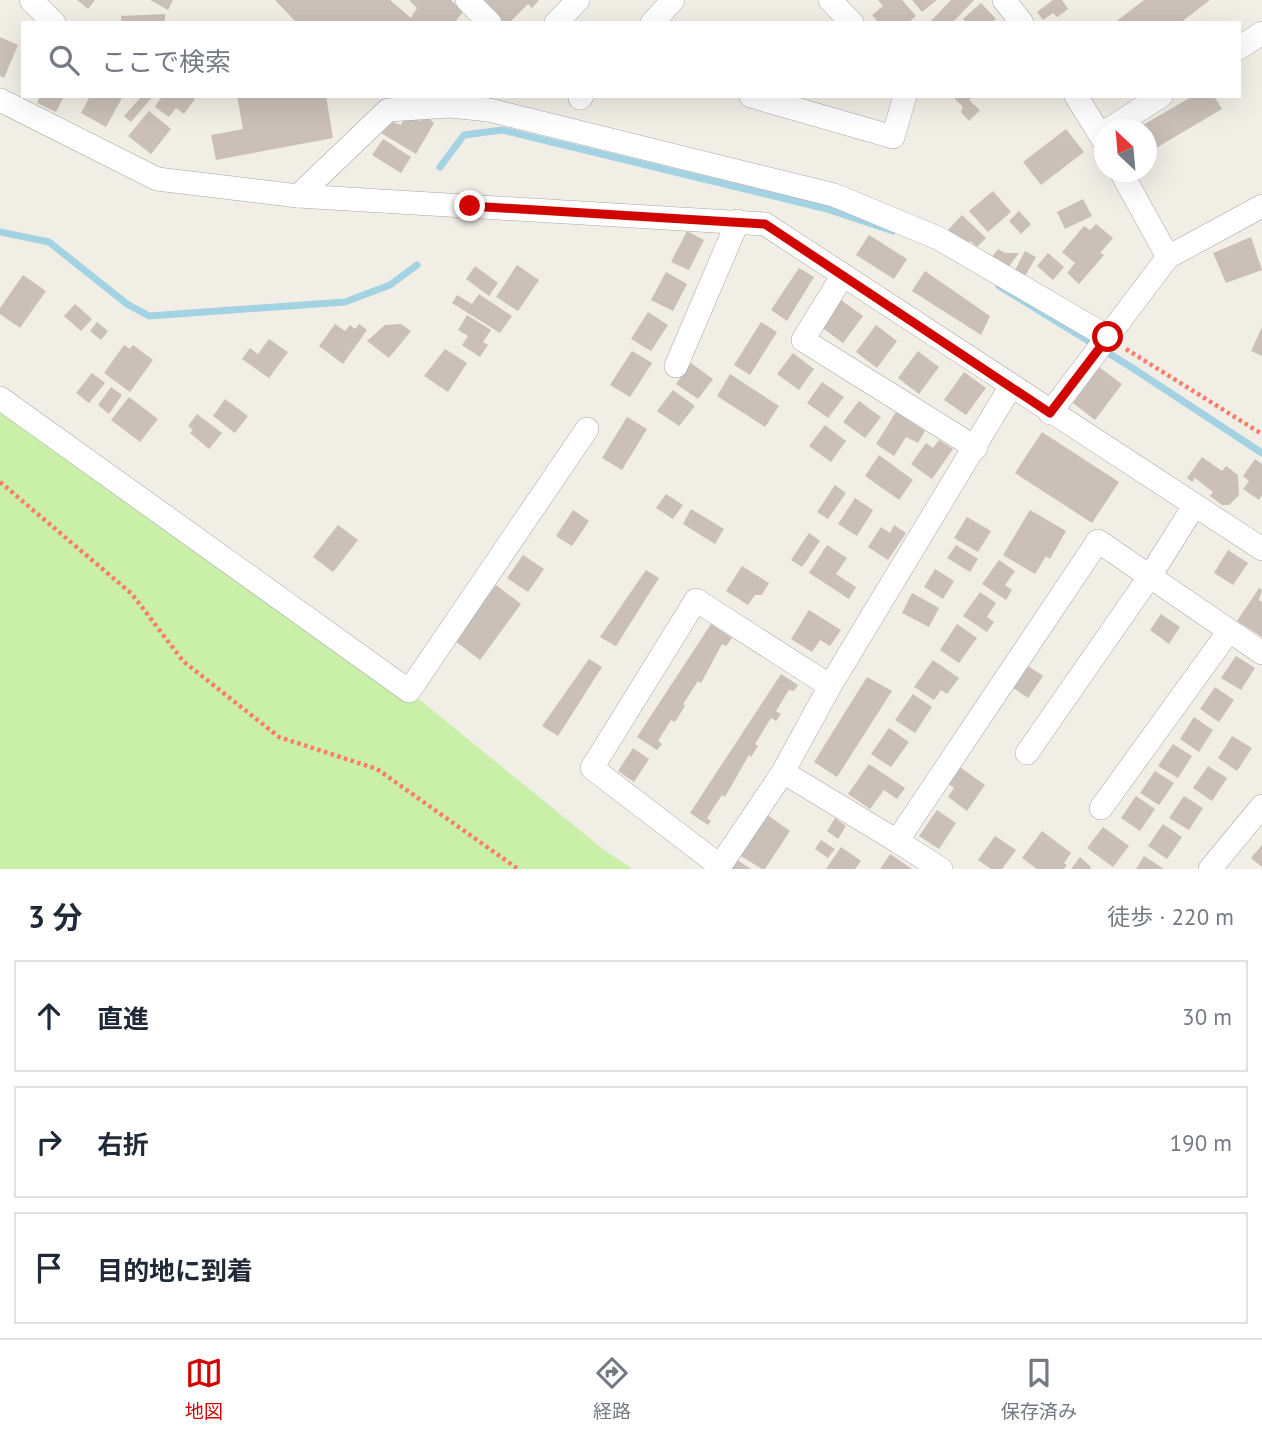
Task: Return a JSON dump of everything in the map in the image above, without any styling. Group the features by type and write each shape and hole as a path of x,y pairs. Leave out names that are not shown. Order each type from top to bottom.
{"street":[{"path":"32,0 52,21"},
{"path":"467,0 488,21"},
{"path":"558,21 578,0"},
{"path":"654,21 673,0"},
{"path":"830,0 850,21"},
{"path":"1004,0 1020,21"},
{"path":"1241,47 1262,33"},
{"path":"758,98 892,137 904,98"},
{"path":"1077,98 1094,120"},
{"path":"1126,119 1158,98"},
{"path":"13,100 157,179 298,196 765,224 1050,413 1262,549"},
{"path":"298,196 388,110 493,103 834,195 938,238 1108,337"},
{"path":"1127,182 1168,257"},
{"path":"1050,413 1168,257 1262,206"},
{"path":"676,366 738,221"},
{"path":"843,275 803,340 976,448"},
{"path":"830,686 696,600 592,768 720,866 783,772 830,686 1011,386"},
{"path":"0,398 409,691 587,429"},
{"path":"1027,753 1150,576 1194,506"},
{"path":"897,841 1098,541 1262,653"},
{"path":"1101,808 1229,632"},
{"path":"783,772 941,869"},
{"path":"1210,869 1262,806"}],"path":[{"path":"1108,337 1262,433"},
{"path":"0,482 132,594 183,661 279,737 377,769 518,869"}],"green space":[{"path":"0,402 409,691 604,850 633,869 0,869"}],"building":[{"path":"77,0 95,0 88,9"},
{"path":"150,0 173,0 168,10"},
{"path":"275,0 390,0 411,18 417,8 409,0 451,0 463,12 456,21 295,21"},
{"path":"539,0 532,8 528,4 511,21 499,21 481,2"},
{"path":"878,0 902,0 916,16 910,21 877,21 872,15 883,6"},
{"path":"912,0 937,0 922,12"},
{"path":"951,0 974,0 954,21 931,21"},
{"path":"1053,0 1062,0 1068,9 1057,17 1053,13 1043,20 1037,12"},
{"path":"1144,0 1210,0 1183,21 1117,21"},
{"path":"981,3 996,19 964,21 963,19"},
{"path":"165,14 165,21 121,21 121,16"},
{"path":"0,37 18,45 4,78 0,76"},
{"path":"39,98 63,98 56,112 37,103"},
{"path":"89,98 122,98 106,127 81,113"},
{"path":"140,98 151,98 131,122 124,116"},
{"path":"161,98 195,99 184,114 176,108 169,117 155,107"},
{"path":"237,98 326,98 333,138 216,160 211,135 243,129"},
{"path":"954,98 971,98 969,100 980,110 969,121 961,112 963,107"},
{"path":"1190,98 1215,98 1222,109 1157,147 1157,119 1153,119"},
{"path":"149,111 171,129 151,154 128,136"},
{"path":"406,115 421,121 426,116 434,123 416,154 381,133 392,122 401,125"},
{"path":"1066,129 1084,152 1041,185 1023,162"},
{"path":"383,139 411,157 401,173 372,155"},
{"path":"993,191 1011,212 988,232 969,211"},
{"path":"1083,199 1092,216 1065,229 1057,212"},
{"path":"1019,211 1031,224 1021,234 1009,221"},
{"path":"962,215 986,238 977,247 970,241 966,247 948,230"},
{"path":"1096,224 1113,238 1100,253 1104,255 1079,284 1067,273 1075,263 1062,252 1084,226 1090,230"},
{"path":"687,231 704,240 689,270 671,262"},
{"path":"869,235 907,259 894,279 856,255"},
{"path":"1251,237 1262,270 1226,283 1213,253"},
{"path":"998,249 1005,253 1019,253 1004,273 989,261"},
{"path":"1025,251 1036,257 1023,280 1013,274"},
{"path":"1048,253 1064,267 1053,280 1037,266"},
{"path":"517,265 539,280 518,311 496,297"},
{"path":"475,266 498,283 489,296 466,279"},
{"path":"799,268 814,277 787,321 771,310"},
{"path":"925,271 990,316 981,335 912,291"},
{"path":"666,272 687,284 673,311 651,300"},
{"path":"23,275 46,291 20,328 0,314 0,308"},
{"path":"479,294 512,316 500,333 452,303 457,295 472,304"},
{"path":"841,300 863,316 843,343 821,327"},
{"path":"75,304 92,319 81,331 64,316"},
{"path":"648,312 668,325 651,351 631,339"},
{"path":"467,315 491,330 483,342 488,345 480,357 462,345 468,336 458,330"},
{"path":"97,322 108,331 101,340 90,331"},
{"path":"761,322 777,332 750,375 734,365"},
{"path":"335,324 345,331 350,325 355,329 359,324 367,330 343,364 319,346"},
{"path":"401,324 411,331 389,358 367,341 385,325"},
{"path":"876,325 897,341 877,368 856,352"},
{"path":"1262,327 1262,356 1251,351"},
{"path":"269,339 288,352 269,378 242,359 250,348 258,354"},
{"path":"124,345 130,349 133,345 153,360 130,392 104,373"},
{"path":"445,349 467,363 448,392 424,376"},
{"path":"632,351 652,363 630,397 610,385"},
{"path":"918,351 939,367 919,394 898,378"},
{"path":"793,353 814,369 799,390 777,374"},
{"path":"691,363 713,379 698,399 676,384"},
{"path":"1099,367 1122,384 1095,420 1073,403"},
{"path":"964,372 986,388 966,415 944,400"},
{"path":"92,373 105,383 89,403 76,393"},
{"path":"730,374 779,406 765,427 717,396"},
{"path":"822,382 844,397 828,418 807,403"},
{"path":"111,387 122,395 109,414 98,405"},
{"path":"673,390 695,406 679,426 657,411"},
{"path":"129,397 158,419 140,442 111,420"},
{"path":"225,399 248,416 235,433 213,416"},
{"path":"859,401 881,417 865,438 843,422"},
{"path":"896,412 925,431 918,443 906,437 894,456 876,444"},
{"path":"197,414 222,433 209,449 190,433 193,430 188,426"},
{"path":"627,417 647,429 622,470 602,458"},
{"path":"825,425 846,441 831,462 809,446"},
{"path":"1042,432 1119,482 1092,523 1015,473"},
{"path":"939,440 953,449 932,479 911,464 926,443 933,448"},
{"path":"879,455 913,480 899,500 865,476"},
{"path":"1202,457 1222,471 1226,466 1238,475 1239,495 1229,505 1222,505 1210,496 1213,492 1195,478 1192,482 1187,478"},
{"path":"1255,459 1262,464 1262,495 1259,500 1243,489 1249,481 1243,476"},
{"path":"835,485 846,493 828,519 817,512"},
{"path":"666,494 683,505 673,519 656,508"},
{"path":"855,498 873,510 857,536 838,524"},
{"path":"691,509 724,529 715,544 683,524"},
{"path":"573,510 589,521 572,546 556,536"},
{"path":"1030,510 1066,531 1050,559 1046,556 1035,574 1003,555"},
{"path":"967,517 991,531 978,552 954,538"},
{"path":"338,525 358,540 333,572 313,557"},
{"path":"894,525 906,533 888,560 868,547 881,527 890,533"},
{"path":"809,533 820,541 802,567 791,560"},
{"path":"827,545 847,558 836,574 856,587 849,599 809,573"},
{"path":"956,545 978,559 970,572 947,558"},
{"path":"1228,550 1248,563 1233,585 1214,573"},
{"path":"523,555 544,569 528,592 507,578"},
{"path":"999,560 1015,571 1005,585 1012,590 1006,600 982,584"},
{"path":"742,566 769,583 762,595 755,595 748,605 726,591"},
{"path":"935,569 954,581 943,599 924,587"},
{"path":"646,570 659,578 616,646 600,637"},
{"path":"496,585 521,604 480,660 455,641"},
{"path":"1259,588 1262,590 1259,600 1262,602 1262,637 1237,621"},
{"path":"980,592 996,603 987,617 994,622 987,632 963,616"},
{"path":"912,593 939,608 929,627 902,613"},
{"path":"809,610 841,630 830,646 820,640 812,652 791,639"},
{"path":"1161,614 1180,627 1169,644 1150,630"},
{"path":"711,624 732,638 726,646 722,644 701,683 698,681 683,704 685,706 675,722 671,720 658,741 662,744 657,750 637,737"},
{"path":"957,624 977,638 959,663 940,650"},
{"path":"1236,656 1255,668 1241,690 1221,678"},
{"path":"589,659 602,667 558,736 542,726"},
{"path":"933,660 959,678 947,694 941,690 934,700 914,687"},
{"path":"1024,663 1043,676 1028,698 1009,685"},
{"path":"781,674 798,685 794,691 789,690 776,711 781,714 776,721 771,718 755,744 758,746 751,757 749,755 725,797 722,795 707,818 711,821 708,825 690,813"},
{"path":"867,677 892,691 837,777 814,762"},
{"path":"1215,687 1234,700 1219,722 1200,709"},
{"path":"913,694 932,707 915,733 895,720"},
{"path":"1194,717 1213,730 1199,752 1180,739"},
{"path":"889,728 909,742 891,767 871,754"},
{"path":"1232,736 1252,748 1237,771 1218,758"},
{"path":"1173,744 1192,756 1178,778 1158,766"},
{"path":"633,748 649,759 634,782 618,771"},
{"path":"869,764 905,788 897,799 884,790 870,809 848,794"},
{"path":"957,765 985,785 967,811 948,797 954,788 946,782"},
{"path":"1208,766 1227,778 1212,801 1193,788"},
{"path":"1155,771 1174,783 1159,805 1140,793"},
{"path":"1136,796 1155,809 1140,831 1121,818"},
{"path":"1184,796 1203,808 1189,830 1169,818"},
{"path":"937,810 956,823 939,849 919,836"},
{"path":"766,814 790,831 765,869 762,869 739,855"},
{"path":"835,818 846,826 838,839 827,831"},
{"path":"1163,824 1182,837 1167,859 1148,846"},
{"path":"1103,827 1129,846 1113,867 1087,848"},
{"path":"1042,831 1071,853 1064,863 1067,865 1064,869 1037,869 1022,858"},
{"path":"995,836 1016,850 1002,869 991,869 978,860"},
{"path":"821,840 835,849 828,858 815,849"},
{"path":"1262,845 1262,867 1251,858"},
{"path":"841,847 861,861 855,869 826,869"},
{"path":"890,854 912,869 880,869"},
{"path":"1144,856 1164,869 1136,869"},
{"path":"1080,857 1091,867 1090,869 1071,869"},
{"path":"736,859 751,869 729,869"}],"waterway":[{"path":"440,167 464,135 502,130 827,209 893,231"},
{"path":"0,232 49,242 127,304 149,316 345,302 390,285 417,265"},
{"path":"999,286 1131,367 1262,453"}],"route":[{"path":"470,206 765,224 1050,413 1108,337"}]}
